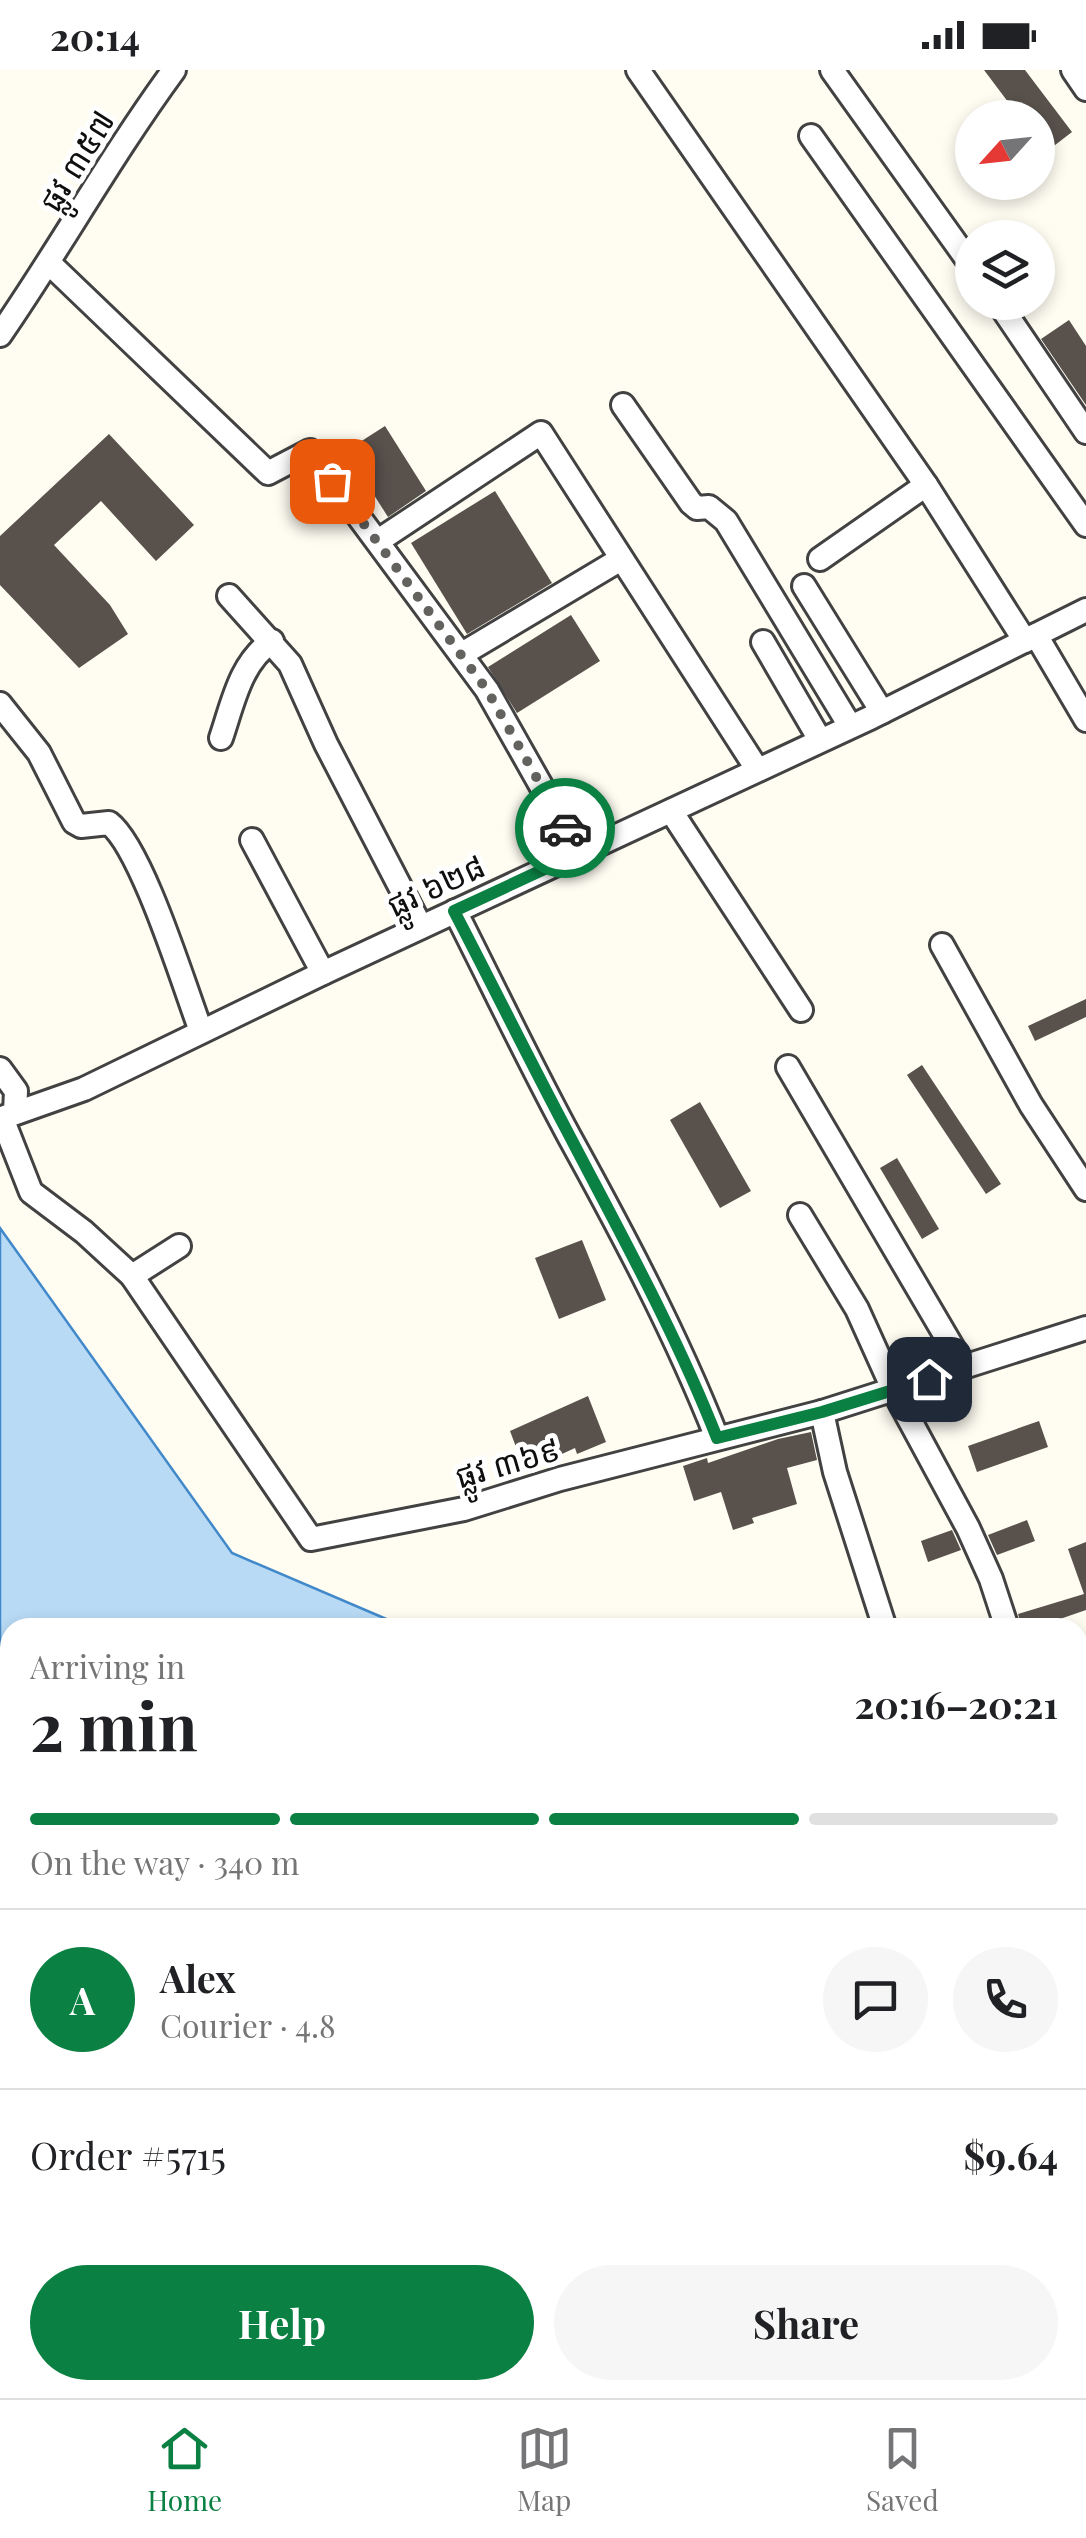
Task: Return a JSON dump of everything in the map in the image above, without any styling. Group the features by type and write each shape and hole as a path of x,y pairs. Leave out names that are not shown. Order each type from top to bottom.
{"street":[{"name":"ផ្លូវ ៣៥៧","path":"0,335 49,263 121,142 174,70"},
{"path":"638,70 1086,720"},
{"path":"832,70 955,242"},
{"path":"1072,70 1086,89"},
{"path":"811,136 1086,525"},
{"path":"49,263 268,474 310,451 487,690 579,853"},
{"path":"1010,320 1086,432"},
{"path":"623,405 684,496 698,508 709,506 726,520 850,726"},
{"path":"378,541 542,433 757,769"},
{"path":"820,559 926,486"},
{"path":"462,654 621,558"},
{"path":"804,586 882,712"},
{"path":"228,596 290,664 326,744 422,927"},
{"name":"ផ្លូវ ៦២៨","path":"15,1112 84,1088 323,972 882,712 1086,610"},
{"path":"221,738 254,654 272,641"},
{"path":"763,642 820,740"},
{"path":"0,704 38,753 74,822 80,826 109,823 123,837 143,877 200,1031"},
{"path":"671,811 801,1010"},
{"path":"252,840 323,972"},
{"path":"454,911 624,1235 717,1438"},
{"path":"942,944 1031,1105 1086,1188"},
{"path":"788,1067 964,1367"},
{"path":"0,1069 16,1091 15,1112"},
{"name":"ផ្លូវ ៣៦៩","path":"15,1112 2,1118 31,1192 84,1232 132,1276 311,1539 464,1508 560,1479 822,1412 1086,1328"},
{"path":"800,1215 836,1268 894,1391 968,1528 1004,1618"},
{"path":"132,1276 179,1246"},
{"path":"822,1412 835,1472 882,1618"}],"water":[{"path":"0,1228 232,1553 384,1618 0,1618"}],"building":[{"path":"984,70 1025,70 1048,100 1006,100"},
{"path":"1055,110 1072,132 1055,145"},
{"path":"1069,320 1086,346 1086,405 1041,339"},
{"path":"385,426 426,491 388,517 346,451"},
{"path":"109,434 194,525 156,561 101,501 54,545 110,605 128,634 79,668 0,585 0,536"},
{"path":"495,491 552,583 467,634 411,543"},
{"path":"571,615 600,661 517,713 488,667"},
{"path":"1086,999 1086,1017 1035,1041 1028,1026"},
{"path":"922,1065 1001,1184 986,1194 907,1075"},
{"path":"700,1102 751,1191 720,1208 670,1120"},
{"path":"897,1158 939,1229 922,1239 880,1168"},
{"path":"582,1240 606,1300 559,1319 535,1258"},
{"path":"588,1396 606,1442 577,1454 575,1448 525,1471 510,1431"},
{"path":"1039,1421 1048,1447 977,1472 968,1446"},
{"path":"811,1432 817,1460 787,1468 797,1504 752,1518 754,1523 733,1530 721,1492 694,1501 683,1466 707,1458 708,1463"},
{"path":"1027,1520 1035,1541 997,1555 988,1535"},
{"path":"952,1530 961,1550 928,1562 921,1541"},
{"path":"1086,1542 1086,1610 1063,1618 1019,1618 1018,1614 1084,1594 1068,1549"}],"way so far":[{"path":"332,481 487,690 565,828"}],"route":[{"path":"565,828 579,853 454,911 624,1235 717,1438 822,1412 929,1379"}]}
